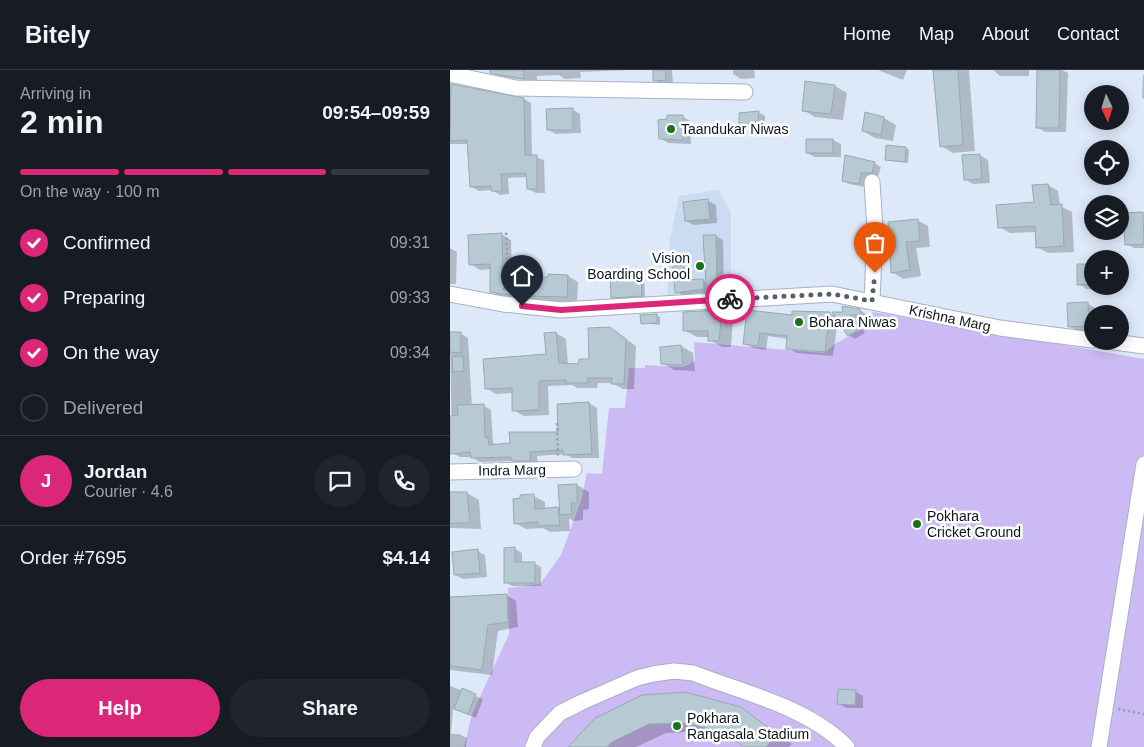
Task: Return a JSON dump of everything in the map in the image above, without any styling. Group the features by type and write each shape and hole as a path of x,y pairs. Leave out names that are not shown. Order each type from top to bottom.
{"street":[{"path":"450,74 516,88 745,92"},
{"path":"872,182 876,229 872,301"},
{"name":"Krishna Marg","path":"450,294 503,304 561,310 832,294 1000,328 1084,339"},
{"path":"1129,344 1144,346"},
{"path":"1099,747 1144,464"},
{"name":"Indra Marg","path":"450,472 567,469"},
{"path":"533,747 537,737 560,713 637,678 674,671 693,673 806,716 835,735 847,747"}],"path":[{"path":"503,304 507,258 506,230"},
{"path":"557,423 567,469"},
{"path":"1105,708 1144,714"}],"shaded area":[{"name":"Vision Boarding School","path":"718,190 731,213 731,293 667,299 670,239 679,196"},
{"path":"873,312 1144,359 1144,747 464,747 472,714 509,634 508,588 540,584 561,555 581,501 587,473 602,474 609,408 625,408 629,368 645,368 645,365 683,367 695,361 694,342 824,353 833,345 860,330"}],"building":[{"path":"490,70 523,70 524,79 490,73"},
{"path":"653,70 665,70 666,80 653,81"},
{"path":"933,70 958,70 963,145 940,147"},
{"path":"1037,70 1060,70 1059,128 1036,128"},
{"path":"805,81 835,85 831,114 802,111"},
{"path":"451,84 524,98 525,155 537,155 537,189 527,189 526,173 501,174 502,191 491,191 491,186 470,187 467,140 450,141"},
{"path":"573,108 573,130 547,130 546,109"},
{"path":"759,111 758,122 739,124 739,113"},
{"path":"865,112 884,117 881,135 862,131"},
{"name":"Taandukar Niwas","path":"667,115 683,115 683,140 659,139 658,120 667,119"},
{"path":"806,139 833,139 833,153 806,153"},
{"path":"886,145 906,147 905,162 885,160"},
{"path":"980,154 982,179 964,180 962,155"},
{"path":"845,155 875,162 872,173 861,173 859,184 842,181"},
{"path":"1048,184 1051,205 1062,204 1064,246 1036,248 1035,226 998,228 996,205 1034,202 1032,185"},
{"path":"708,199 710,219 685,221 683,202"},
{"path":"1143,212 1144,244 1125,245 1125,240 1129,240 1129,213"},
{"path":"918,219 920,241 906,242 910,270 891,273 888,222"},
{"path":"502,233 503,274 524,274 525,278 548,277 548,274 568,275 567,297 526,296 526,294 510,295 490,292 490,264 469,265 468,235"},
{"path":"703,235 716,235 717,286 706,286"},
{"path":"1077,264 1084,264 1084,285 1077,285"},
{"path":"683,265 685,280 703,279 704,289 675,293 673,266"},
{"path":"641,273 642,296 611,298 610,275"},
{"path":"1088,302 1088,305 1084,305 1084,326 1068,327 1067,303"},
{"path":"842,306 860,309 860,315 850,315 859,329 848,336 832,312 843,312"},
{"path":"722,310 719,341 708,341 708,331 683,331 683,312"},
{"path":"747,310 792,315 792,311 830,312 825,352 786,349 787,336 760,333 758,346 743,344"},
{"path":"657,314 657,323 641,324 640,315"},
{"path":"610,327 626,339 624,384 611,384 612,378 588,378 587,383 566,383 566,380 539,381 539,410 512,411 512,388 485,389 483,359 546,354 544,333 556,332 559,363 578,364 579,359 589,359 588,328"},
{"path":"450,332 461,332 461,353 450,352"},
{"path":"681,345 683,365 661,364 660,347"},
{"path":"463,356 464,371 453,372 452,357"},
{"path":"589,402 592,454 563,455 563,450 530,452 530,461 512,461 511,457 471,458 470,452 450,454 450,416 458,415 457,405 484,404 485,438 488,438 489,445 510,443 509,432 558,432 557,404"},
{"path":"577,484 577,503 571,503 572,514 560,515 558,485"},
{"path":"450,492 467,492 470,523 450,523"},
{"path":"534,494 535,509 558,507 560,525 538,526 538,522 514,524 513,499 520,498 520,495"},
{"path":"515,547 515,562 535,562 535,583 504,583 504,548"},
{"path":"478,549 480,573 454,575 452,552"},
{"path":"507,594 508,622 488,625 482,670 450,666 450,597"},
{"path":"462,688 476,694 468,714 454,709"},
{"path":"838,689 856,690 855,705 837,704"},
{"name":"Pokhara Rangasala Stadium","path":"685,692 741,707 777,734 766,747 744,747 726,733 686,723 649,724 612,742 607,747 568,747 595,718 642,695"}],"way so far":[{"path":"730,299 832,294 872,301 875,273"}],"place":[{"name":"Taandukar Niwas","path":"671,129"},
{"name":"Vision Boarding School","path":"700,266"},
{"name":"Bohara Niwas","path":"799,322"},
{"name":"Pokhara Cricket Ground","path":"917,524"},
{"name":"Pokhara Rangasala Stadium","path":"677,726"}],"route":[{"path":"522,306 561,310 730,299"}]}
